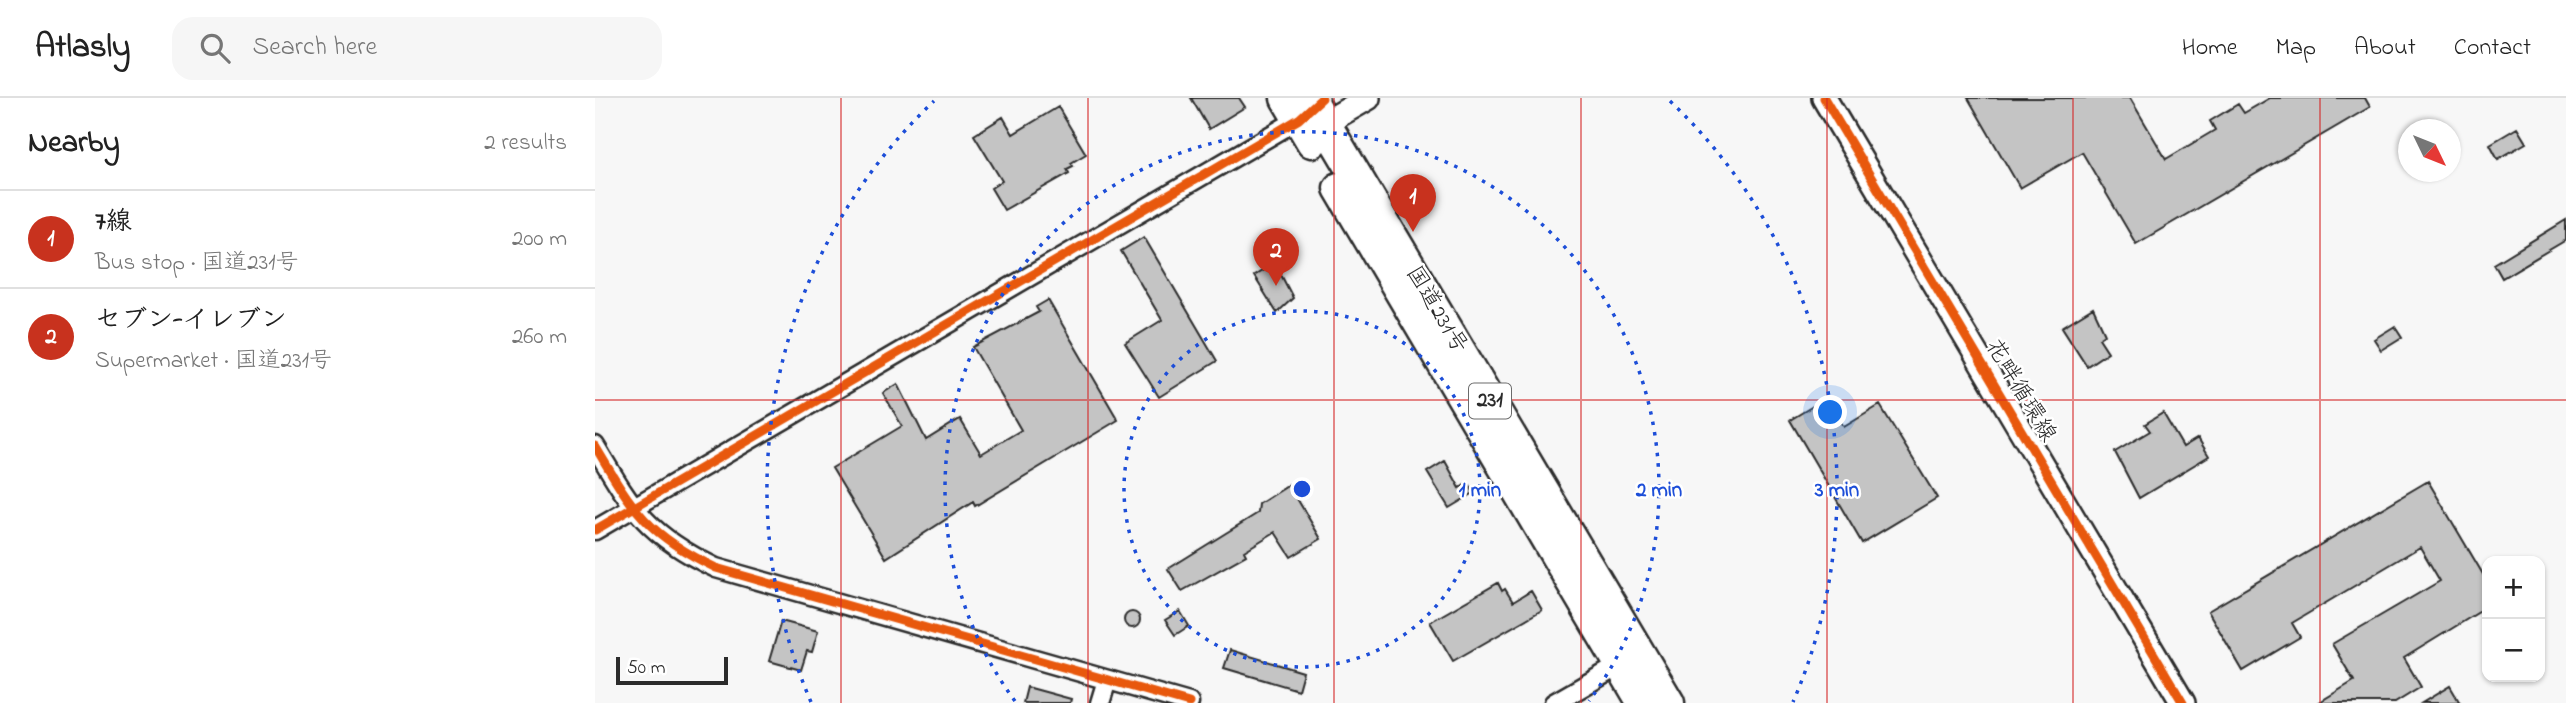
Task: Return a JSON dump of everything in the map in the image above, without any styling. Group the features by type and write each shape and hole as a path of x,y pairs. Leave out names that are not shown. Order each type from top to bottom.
{"highway":[{"name":"国道231号","path":"1309,107 1630,659 1669,703"},
{"name":"国道231号","path":"1630,659 1643,703"}],"street":[{"path":"595,530 1309,107 1368,98"},
{"name":"花畔循環線","path":"1824,98 2183,703"},
{"path":"595,446 632,508 652,530 671,544 716,568 1189,703"},
{"path":"1554,703 1630,659"},
{"path":"1100,703 1107,680"}],"building":[{"path":"1191,98 1239,98 1245,107 1209,129"},
{"path":"1968,98 2130,98 2166,159 2215,130 2210,121 2238,104 2244,113 2270,98 2365,98 2370,107 2136,244 2082,152 2020,188"},
{"path":"1058,107 1086,154 1071,163 1073,166 1067,169 1069,173 1004,210 991,188 1002,181 974,135 1003,117 1013,134"},
{"path":"2517,128 2526,143 2498,159 2490,144"},
{"path":"2566,220 2566,240 2502,278 2494,264"},
{"path":"1144,237 1217,361 1159,397 1125,343 1162,320 1121,251"},
{"path":"1275,263 1293,298 1277,313 1254,276"},
{"path":"1048,300 1118,420 975,506 973,502 886,558 832,468 902,426 883,393 898,384 926,440 960,419 981,454 1021,430 973,347 1039,312 1036,307"},
{"path":"2093,308 2105,334 2099,338 2108,352 2087,366 2062,327"},
{"path":"2395,326 2402,337 2381,350 2374,339"},
{"path":"1826,398 1844,427 1880,405 1937,498 1862,543 1790,420"},
{"path":"2163,413 2183,447 2198,438 2209,456 2139,498 2115,452 2150,431 2145,424"},
{"path":"1445,461 1460,488 1468,483 1474,493 1449,508 1427,472"},
{"path":"2428,481 2482,573 2482,610 2404,658 2421,687 2395,703 2318,703 2354,681 2332,644 2440,581 2420,547 2292,623 2300,637 2243,671 2208,611"},
{"path":"1289,485 1321,539 1291,557 1275,532 1244,551 1246,555 1182,591 1168,569 1258,513 1259,504"},
{"path":"1498,583 1513,602 1531,591 1542,610 1453,661 1430,622"},
{"path":"1180,611 1189,626 1175,635 1165,620"},
{"path":"1132,612 1140,620 1132,628 1124,620"},
{"path":"781,621 818,631 812,652 807,651 801,670 769,661"},
{"path":"1230,650 1303,672 1298,690 1224,668"},
{"path":"2450,686 2460,703 2422,703"},
{"path":"1027,687 1071,699 1070,703 1023,703"}],"cycle path":[{"path":"595,530 1299,119 1322,98"},
{"path":"1824,98 2183,703"},
{"path":"595,446 644,519 673,544 716,568 1189,703"}],"place":[{"name":"7線","path":"1413,232"},
{"name":"セブン-イレブン","path":"1276,286"}]}
